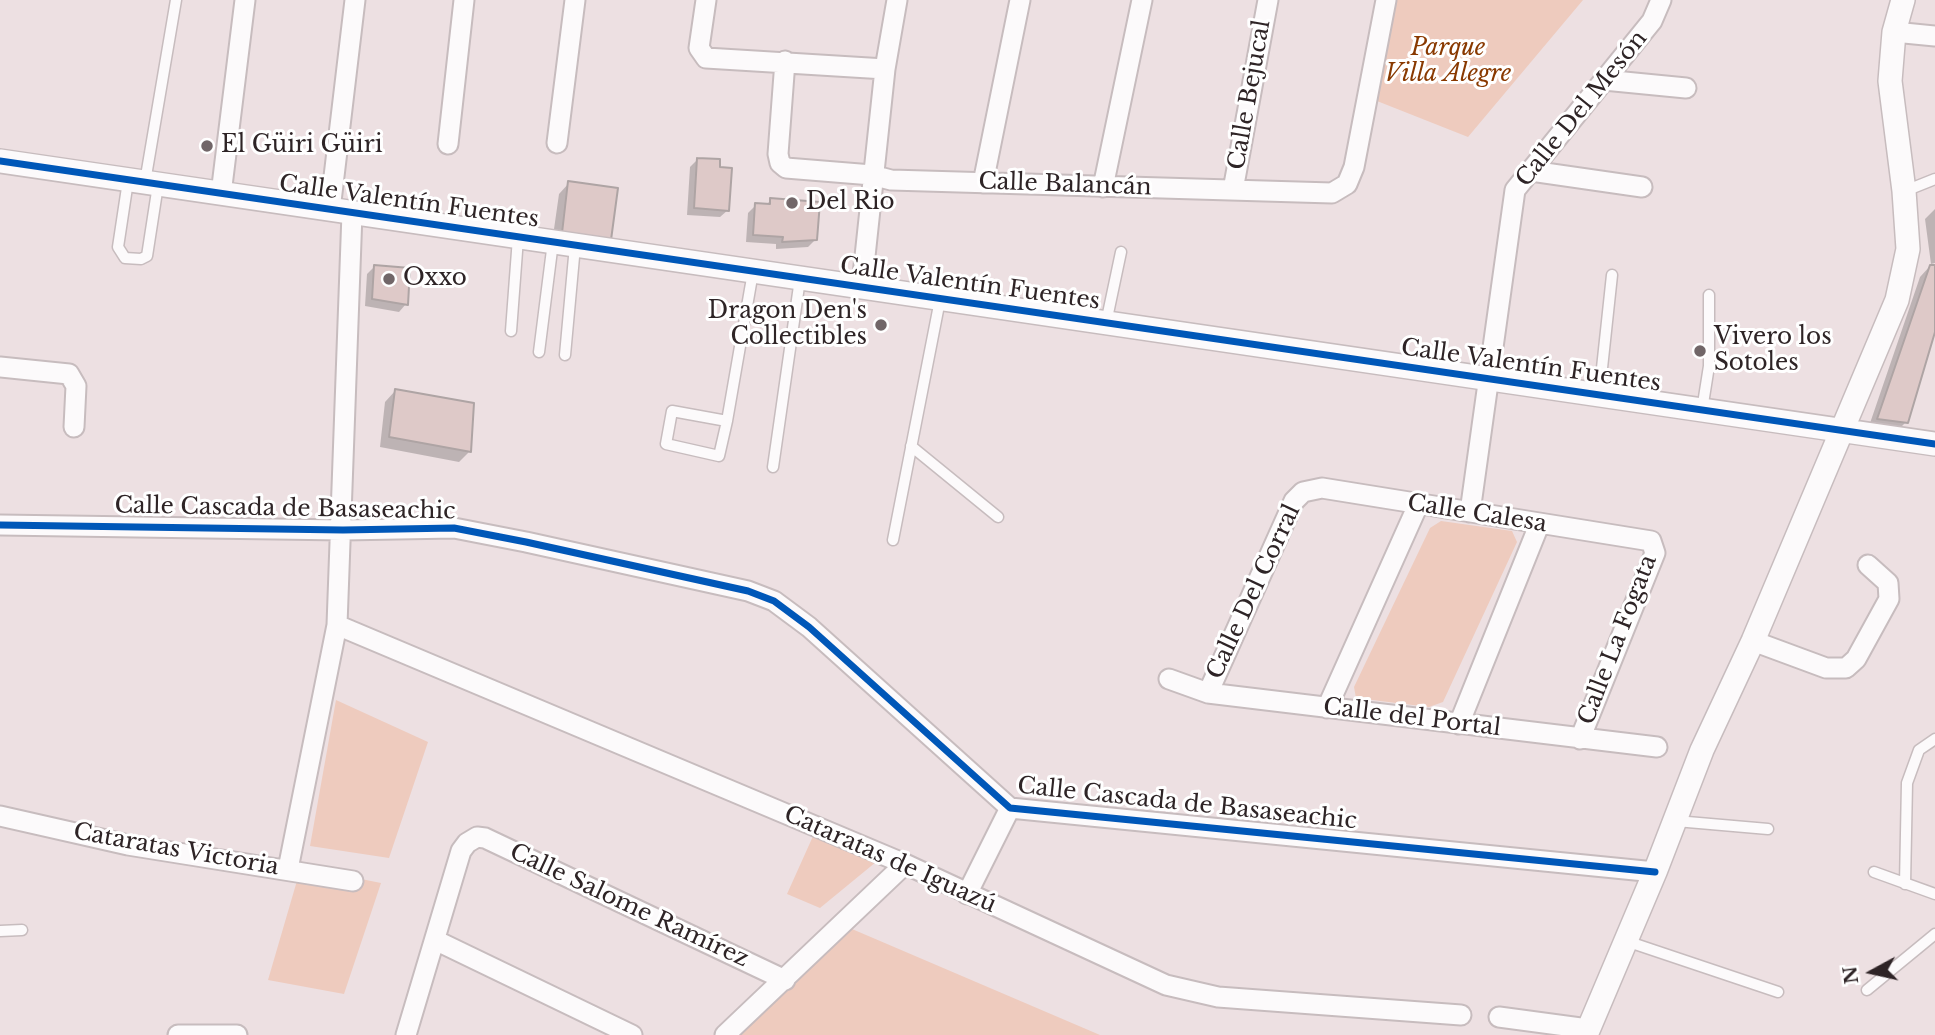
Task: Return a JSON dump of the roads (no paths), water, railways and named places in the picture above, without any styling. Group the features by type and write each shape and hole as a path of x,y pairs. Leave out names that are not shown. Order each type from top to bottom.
{"street":[{"path":"221,194 245,0"},
{"path":"288,869 337,625 343,530 341,211 355,0"},
{"path":"448,144 464,0"},
{"path":"557,143 575,0"},
{"path":"706,0 699,45 701,54 708,58 885,69"},
{"path":"858,287 863,275 885,69 897,0"},
{"path":"983,183 1020,0"},
{"path":"1103,187 1142,0"},
{"name":"Calle Bejucal","path":"1233,190 1268,0"},
{"name":"Calle Balancán","path":"785,61 778,141 782,165 790,169 872,175 891,180 1332,193 1347,184 1354,167 1386,0"},
{"name":"Calle Del Mesón","path":"1470,512 1515,190 1652,21 1661,0"},
{"path":"1499,1017 1587,1032 1676,821 1702,750 1753,642 1887,328 1905,271 1908,249 1904,191 1890,81 1894,32 1903,0"},
{"path":"1894,32 1935,36"},
{"path":"1604,80 1686,89"},
{"name":"Calle Valentín Fuentes","path":"0,161 1935,444"},
{"path":"1531,171 1642,187"},
{"path":"0,367 69,374 76,386 74,427"},
{"name":"Calle Calesa","path":"1303,492 1322,488 1651,541"},
{"name":"Calle Del Corral","path":"1208,693 1294,501 1303,492"},
{"path":"1327,708 1418,505"},
{"path":"1459,724 1539,524"},
{"name":"Calle Cascada de Basaseachic","path":"0,526 343,530 454,528 761,596 809,627 1010,808 1655,872"},
{"name":"Calle La Fogata","path":"1580,739 1655,553 1651,541"},
{"path":"1753,642 1826,668 1846,668 1856,659 1889,599 1888,583 1868,565"},
{"name":"Cataratas de Iguazú","path":"337,625 905,864 1143,975 1190,993 1461,1015"},
{"name":"Calle del Portal","path":"1169,679 1208,693 1657,747"},
{"path":"967,894 1010,808"},
{"name":"Cataratas Victoria","path":"0,816 128,845 353,881"},
{"name":"Calle Salome Ramírez","path":"435,940 461,851 472,839 485,838 785,980"},
{"path":"725,1035 905,864"},
{"path":"406,1035 435,940 632,1035"},
{"path":"182,1034 237,1035"}],"lane":[{"path":"144,182 147,256 141,259 125,258 118,247 144,182 176,0"},
{"path":"1904,191 1935,178"},
{"path":"511,331 518,237"},
{"path":"538,352 564,244"},
{"path":"564,244 565,355"},
{"path":"1106,324 1121,252"},
{"path":"727,421 672,411 666,444 719,456 727,421 752,272"},
{"path":"1599,396 1612,275"},
{"path":"773,467 800,279"},
{"path":"1702,411 1709,366 1709,295"},
{"path":"893,540 940,299"},
{"path":"911,446 998,517"},
{"path":"1905,884 1907,783 1919,750 1935,739"},
{"path":"1676,821 1768,829"},
{"path":"1874,872 1935,894"},
{"path":"0,931 22,930"},
{"path":"1867,990 1931,937 1935,950"},
{"path":"1626,941 1778,992"}],"place":[{"name":"El Güiri Güiri","path":"207,146"},
{"name":"Del Rio","path":"792,203"},
{"name":"Oxxo","path":"389,279"},
{"name":"Dragon Den's Collectibles","path":"881,325"},
{"name":"Vivero los Sotoles","path":"1700,351"}],"park label":[{"name":"Parque Villa Alegre","path":"1448,62"}]}
